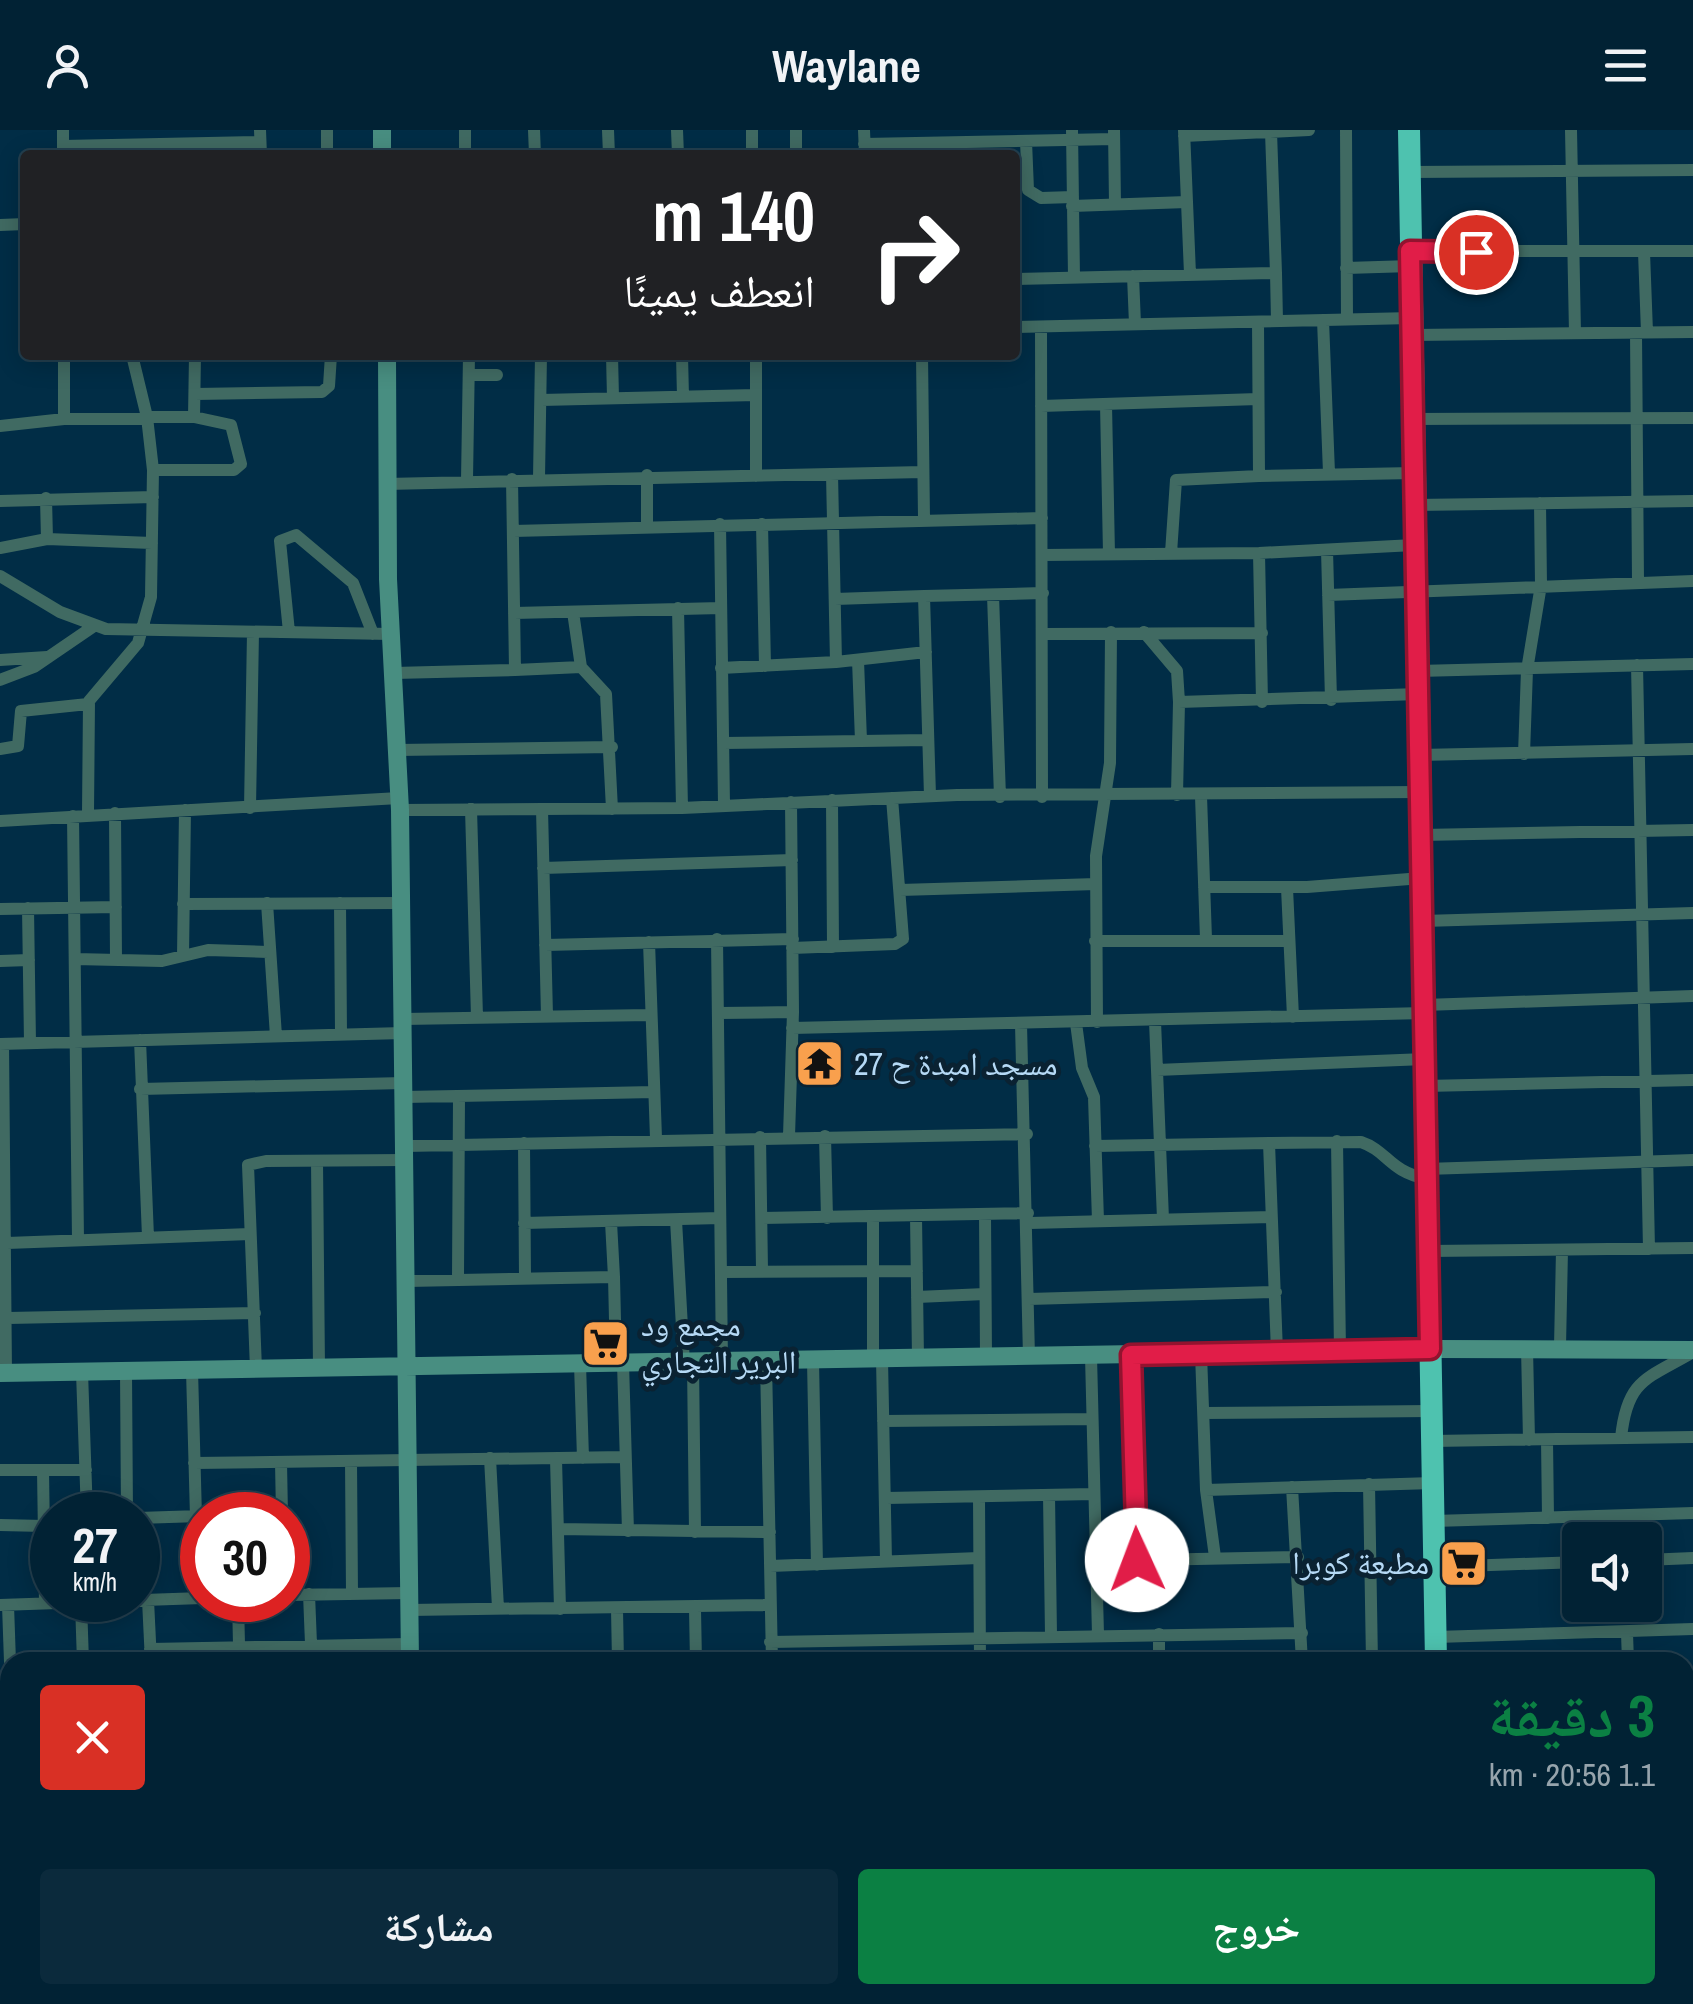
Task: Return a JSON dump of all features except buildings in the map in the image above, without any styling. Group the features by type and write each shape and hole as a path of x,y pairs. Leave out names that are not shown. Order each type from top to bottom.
{"highway":[{"path":"1409,130 1436,1652"}],"street":[{"path":"104,130 104,146"},
{"path":"1190,274 1184,133 1309,130"},
{"path":"1346,130 1348,320"},
{"path":"1571,130 1575,333"},
{"path":"1272,132 1277,321"},
{"path":"1072,135 1074,278"},
{"path":"864,143 1026,141 1114,135 1115,204"},
{"path":"71,150 172,137 260,142"},
{"path":"1026,141 1028,190 1042,198 1115,204 1187,202"},
{"path":"1410,172 1693,170"},
{"path":"1638,582 1637,419 1644,252"},
{"path":"1346,268 1411,259 1693,252"},
{"path":"1020,279 1276,273"},
{"path":"1133,276 1135,324"},
{"path":"1324,320 1329,473"},
{"path":"1020,327 1348,320 1412,327 1575,333 1693,332"},
{"path":"1258,322 1259,476"},
{"path":"1041,327 1042,798"},
{"path":"64,360 64,419"},
{"path":"78,1240 73,908 88,704 144,632 151,598 153,470 148,418 133,360"},
{"path":"194,418 195,360"},
{"path":"194,394 322,392 329,386 331,360"},
{"path":"382,634 387,360"},
{"path":"467,480 469,360"},
{"path":"539,478 542,360"},
{"path":"612,360 612,398"},
{"path":"682,360 683,396"},
{"path":"756,360 756,476"},
{"path":"922,360 924,518"},
{"path":"469,375 497,375"},
{"path":"541,400 756,395"},
{"path":"1041,406 1258,399"},
{"path":"1106,404 1108,554"},
{"path":"0,426 64,419 194,418 235,428 238,468 153,470"},
{"path":"1413,419 1693,418"},
{"path":"386,484 647,475 923,472"},
{"path":"1170,554 1176,480 1414,473"},
{"path":"832,474 836,662"},
{"path":"647,475 647,526"},
{"path":"512,479 515,670"},
{"path":"0,501 154,497"},
{"path":"46,498 47,539"},
{"path":"1414,505 1693,501"},
{"path":"1524,754 1528,670 1542,585 1540,503"},
{"path":"513,531 1042,518"},
{"path":"720,524 724,806"},
{"path":"762,524 765,666"},
{"path":"289,632 280,541 296,535 353,583 382,634 394,673 401,903 410,1652"},
{"path":"0,548 47,539 152,543"},
{"path":"1042,555 1259,553 1414,546"},
{"path":"1327,550 1330,700"},
{"path":"1259,553 1262,702"},
{"path":"0,576 94,626 144,632 382,634"},
{"path":"1328,595 1693,581"},
{"path":"834,599 1043,593"},
{"path":"992,595 1000,797"},
{"path":"924,596 930,796"},
{"path":"678,608 682,808"},
{"path":"514,613 721,608"},
{"path":"574,612 581,667 606,694 612,746 612,808"},
{"path":"0,680 50,657 94,626"},
{"path":"250,808 253,632"},
{"path":"1097,1022 1096,884 1098,838 1108,794 1111,632"},
{"path":"1144,632 1177,671 1177,795"},
{"path":"1044,634 1262,633"},
{"path":"721,668 926,652"},
{"path":"0,660 50,657"},
{"path":"858,660 861,741"},
{"path":"1179,702 1330,700 1418,682 1528,670 1693,664"},
{"path":"1637,665 1648,1249"},
{"path":"394,673 581,667"},
{"path":"0,748 17,747 21,710 88,704"},
{"path":"723,743 927,740"},
{"path":"397,750 612,746"},
{"path":"1420,755 1693,749"},
{"path":"0,821 185,810 399,804 542,810 682,808 930,796 1420,792"},
{"path":"1201,796 1206,939"},
{"path":"545,945 717,940 834,946 900,942 892,798"},
{"path":"832,800 834,946"},
{"path":"788,1136 793,1012 791,802"},
{"path":"183,956 185,810"},
{"path":"471,810 477,1018"},
{"path":"542,810 546,1016"},
{"path":"115,813 116,960"},
{"path":"1421,835 1693,830"},
{"path":"542,868 792,860"},
{"path":"1204,887 1287,888 1422,878"},
{"path":"900,890 1096,884"},
{"path":"1287,888 1293,1017"},
{"path":"267,903 276,1036"},
{"path":"340,903 341,1034"},
{"path":"184,904 401,903"},
{"path":"0,909 116,907"},
{"path":"28,908 30,1043"},
{"path":"1423,922 1693,913"},
{"path":"717,940 722,1362"},
{"path":"1095,940 1288,941"},
{"path":"648,942 656,1138"},
{"path":"75,959 183,956 208,950 268,952"},
{"path":"0,961 29,960"},
{"path":"792,1028 1293,1017 1693,996"},
{"path":"719,1013 793,1012"},
{"path":"650,1016 477,1018 341,1034 1,1044 8,1318 3,1373 1560,1347 1693,1351"},
{"path":"1155,1021 1163,1218"},
{"path":"1076,1022 1080,1062 1094,1096 1098,1221"},
{"path":"1020,1024 1026,1134 1029,1357"},
{"path":"140,1040 148,1237"},
{"path":"1157,1070 1425,1059"},
{"path":"1425,1086 1693,1080"},
{"path":"140,1089 404,1090 459,1096 654,1092"},
{"path":"458,1280 459,1096"},
{"path":"256,1369 248,1165 317,1162 458,1144 1026,1134"},
{"path":"825,1136 827,1218"},
{"path":"760,1137 762,1270"},
{"path":"1095,1146 1337,1142 1371,1146 1396,1170 1427,1174 1693,1160"},
{"path":"1337,1142 1340,1351"},
{"path":"524,1143 525,1277"},
{"path":"1269,1143 1277,1352"},
{"path":"317,1162 319,1368"},
{"path":"985,1214 986,1356"},
{"path":"762,1218 985,1214 1098,1221 1271,1216"},
{"path":"916,1216 918,1358"},
{"path":"873,1217 886,1562"},
{"path":"524,1223 720,1218"},
{"path":"676,1220 689,1363 695,1532"},
{"path":"610,1222 628,1530"},
{"path":"5,1234 78,1240 250,1234"},
{"path":"1428,1251 1693,1248"},
{"path":"1560,1347 1562,1250"},
{"path":"721,1272 918,1272"},
{"path":"407,1281 614,1277"},
{"path":"1029,1298 1276,1292"},
{"path":"917,1297 985,1294"},
{"path":"8,1318 255,1313"},
{"path":"1528,1348 1530,1440"},
{"path":"1622,1438 1631,1394 1649,1374 1693,1351"},
{"path":"1202,1354 1206,1490 1215,1557"},
{"path":"1131,1355 1137,1560"},
{"path":"1092,1356 1098,1634"},
{"path":"813,1361 817,1565"},
{"path":"766,1362 771,1652"},
{"path":"580,1364 583,1458"},
{"path":"192,1370 197,1492"},
{"path":"82,1372 87,1492"},
{"path":"126,1372 127,1492"},
{"path":"1204,1413 1432,1411"},
{"path":"883,1421 1092,1419"},
{"path":"1432,1441 1693,1437"},
{"path":"1548,1440 1548,1518"},
{"path":"194,1463 625,1457"},
{"path":"490,1458 498,1608"},
{"path":"556,1459 560,1609"},
{"path":"351,1461 352,1594"},
{"path":"281,1462 282,1492"},
{"path":"0,1470 86,1470"},
{"path":"44,1470 44,1492"},
{"path":"1206,1490 1433,1483"},
{"path":"1369,1484 1372,1652"},
{"path":"1292,1487 1302,1652"},
{"path":"886,1498 1094,1494"},
{"path":"1049,1495 1051,1635"},
{"path":"979,1497 980,1652"},
{"path":"1434,1521 1693,1512"},
{"path":"0,1525 30,1526"},
{"path":"558,1529 770,1532"},
{"path":"1096,1561 1298,1557"},
{"path":"770,1566 978,1558"},
{"path":"1662,1559 1693,1558"},
{"path":"1435,1567 1562,1563"},
{"path":"310,1594 352,1594 498,1608 695,1609 770,1605"},
{"path":"9,1652 4,1605 30,1604"},
{"path":"617,1609 618,1652"},
{"path":"695,1609 696,1652"},
{"path":"310,1619 311,1644"},
{"path":"84,1652 86,1622"},
{"path":"149,1622 150,1652"},
{"path":"238,1622 239,1645"},
{"path":"1436,1637 1693,1629"},
{"path":"770,1642 1302,1633"},
{"path":"1627,1633 1628,1652"},
{"path":"1159,1634 1159,1652"},
{"path":"182,1652 239,1645 311,1644 399,1652"}],"place":[{"name":"مسجد امبدة ح 27","path":"819,1064"},
{"name":"مجمع ود البرير التجاري","path":"606,1343"},
{"name":"مطبعة كوبرا","path":"1464,1563"}],"route":[{"path":"1137,1560 1131,1355 1430,1349 1410,251 1476,252"}]}
